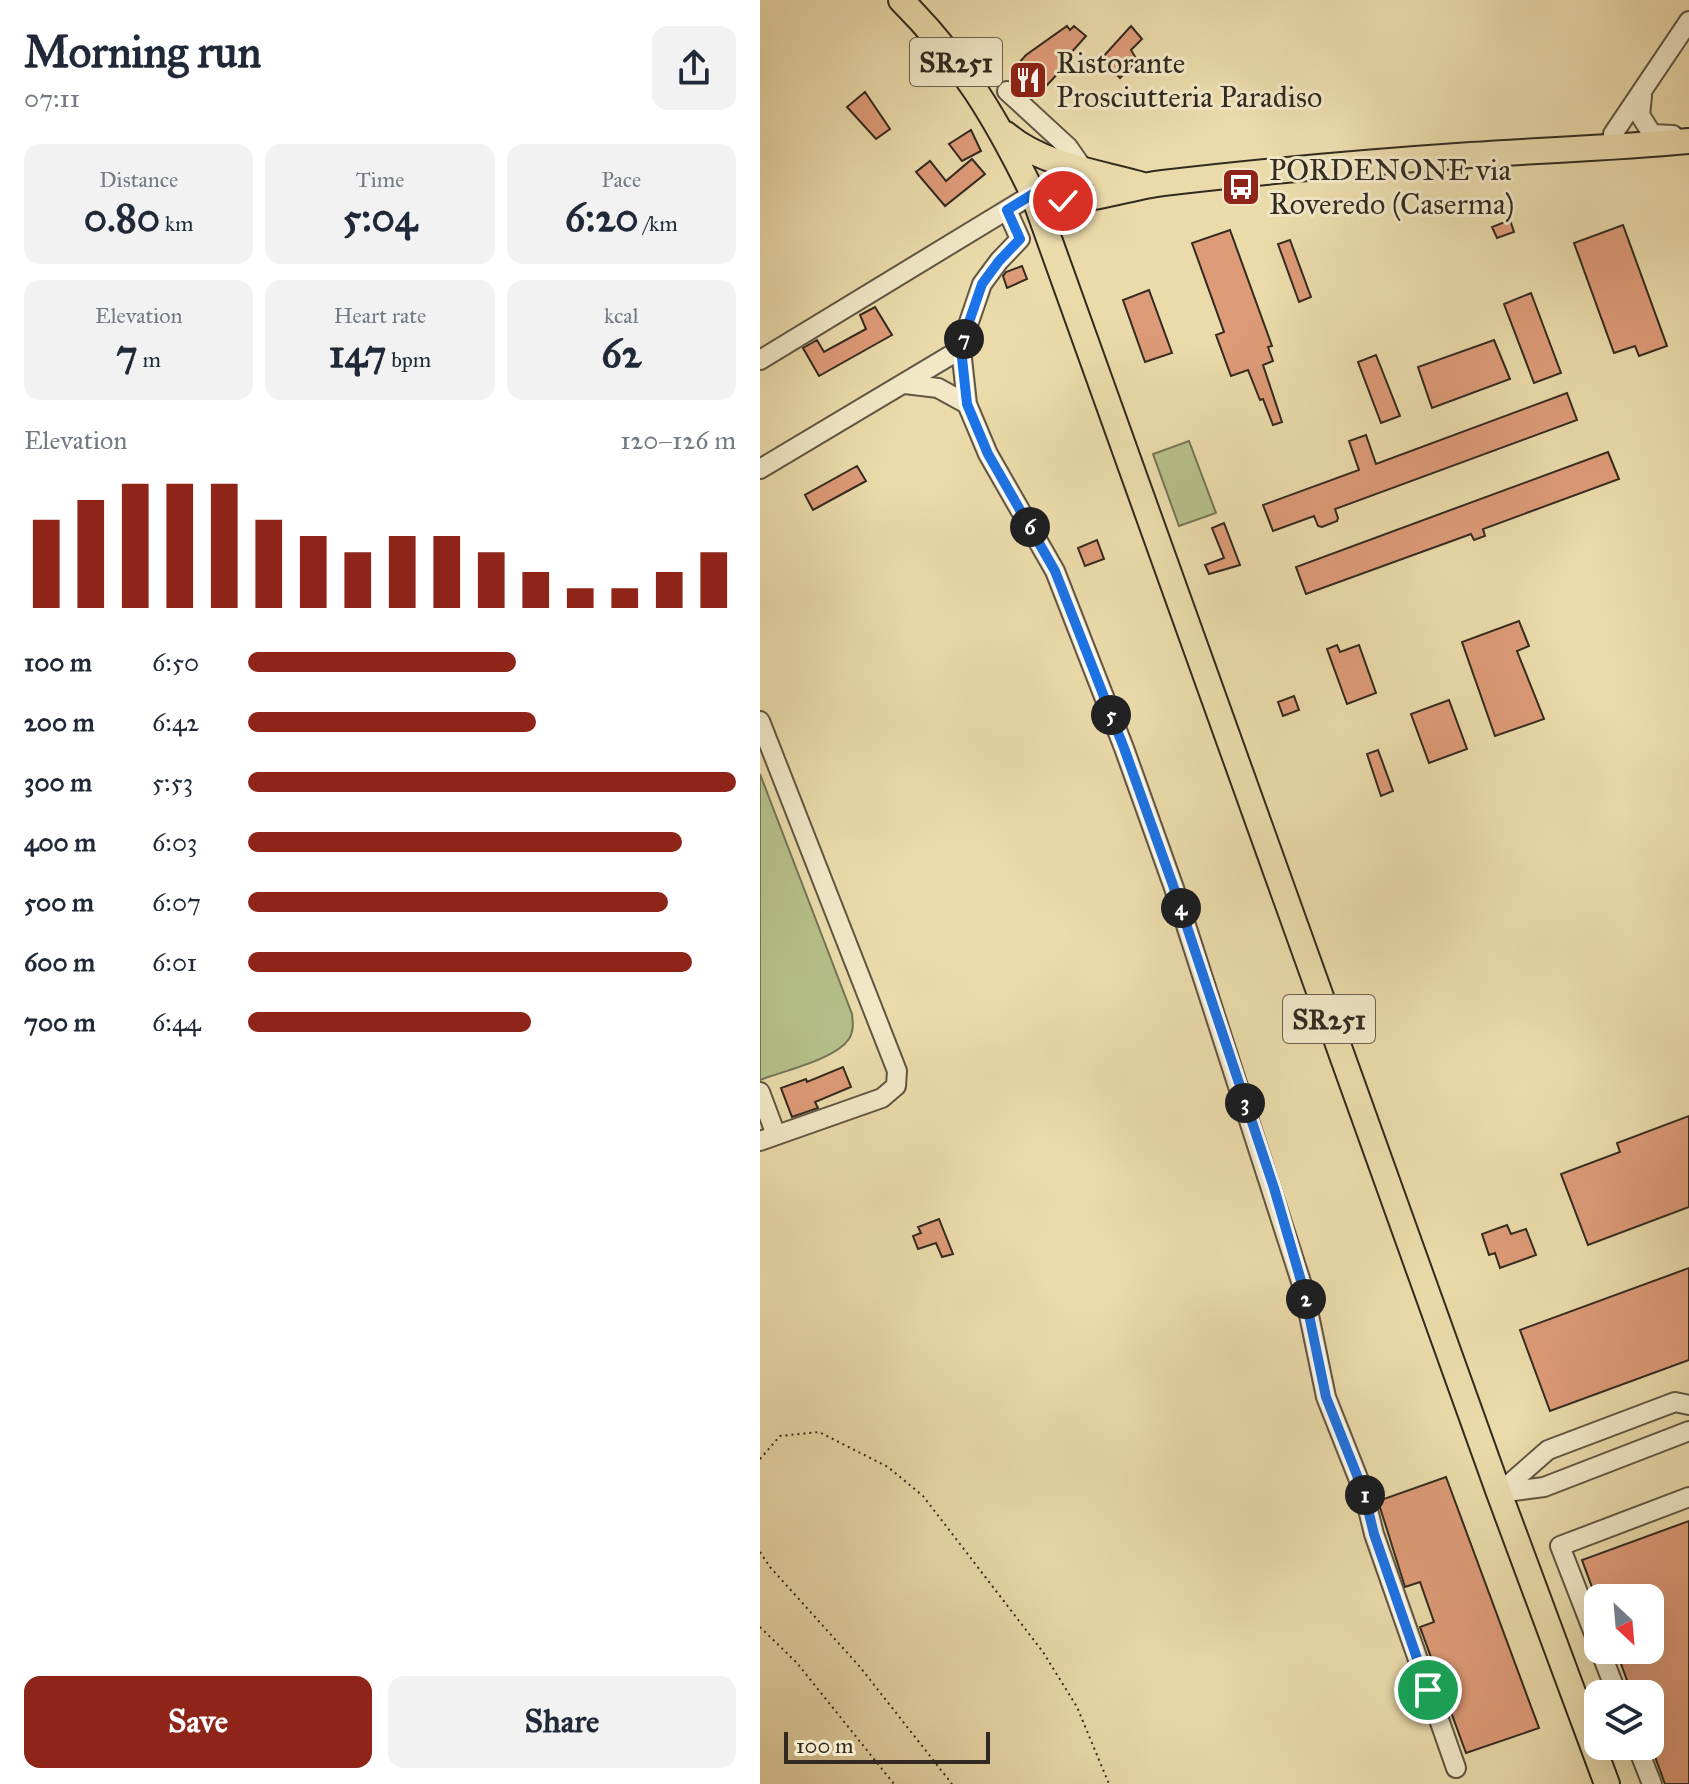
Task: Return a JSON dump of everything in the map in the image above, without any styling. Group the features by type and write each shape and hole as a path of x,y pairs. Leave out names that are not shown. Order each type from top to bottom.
{"main road":[{"name":"SR251","path":"901,0 948,50 977,90 1002,131 1033,194 1499,1493 1607,1784"},
{"path":"1473,155 1550,140 1689,126"},
{"path":"1002,131 1022,148 1042,157 1145,185"},
{"path":"1076,166 1047,175 1033,194 1048,200 1082,199 1145,185 1473,155 1572,151 1689,141"},
{"path":"1054,253 1057,222 1067,209 1082,199"}],"street":[{"path":"1613,134 1689,21"},
{"path":"1644,89 1640,115 1652,134 1689,133"},
{"path":"1007,91 1068,147 1076,166"},
{"path":"760,360 1033,194"},
{"path":"1007,210 1020,239 982,284 961,349 967,404 988,454 1055,571 1124,748 1274,1188 1304,1291 1326,1397 1364,1493 1374,1534 1456,1768"},
{"path":"760,469 961,349"},
{"path":"905,384 938,388 967,404"},
{"path":"760,721 897,1071 896,1086 882,1098 768,1138 760,1092"},
{"path":"1499,1493 1548,1450 1675,1402 1689,1405"},
{"path":"1499,1493 1544,1487 1687,1434"},
{"path":"1584,1608 1560,1546 1689,1497"},
{"path":"1643,1760 1652,1784"}],"path":[{"path":"760,1459 780,1436 819,1432 888,1467 923,1496 1043,1652 1077,1707 1109,1784"},
{"path":"760,1552 860,1667 952,1784"},
{"path":"760,1627 797,1663 894,1784"}],"green space":[{"path":"1189,441 1216,513 1179,526 1153,454"},
{"path":"760,774 853,1023 849,1039 833,1053 760,1080"}],"building":[{"path":"1067,26 1070,30 1074,26 1086,36 1037,96 1011,72 1026,55"},
{"path":"1131,26 1142,39 1131,50 1137,60 1120,78 1101,59"},
{"path":"865,92 890,129 876,139 847,107"},
{"path":"971,130 981,151 962,161 949,144"},
{"path":"972,159 985,174 945,206 916,172 930,161 946,181"},
{"path":"1510,220 1514,232 1497,238 1492,227"},
{"path":"1623,225 1667,346 1639,356 1635,346 1614,353 1574,243"},
{"path":"1230,230 1272,346 1268,347 1273,361 1263,365 1282,422 1273,425 1248,370 1231,376 1216,335 1224,332 1192,243"},
{"path":"1290,240 1311,297 1299,302 1278,244"},
{"path":"1022,266 1027,279 1007,288 1003,276"},
{"path":"1149,290 1172,353 1145,362 1123,300"},
{"path":"1531,293 1561,373 1534,383 1504,304"},
{"path":"875,307 892,335 819,376 803,348 817,340 824,352 866,329 860,315"},
{"path":"1494,340 1510,379 1432,408 1418,367"},
{"path":"1376,355 1400,416 1381,423 1358,362"},
{"path":"1567,393 1577,420 1335,509 1337,521 1322,527 1318,526 1314,516 1273,531 1263,505 1359,470 1349,441 1366,435 1376,464"},
{"path":"1608,452 1619,479 1483,529 1485,536 1474,540 1471,534 1306,594 1296,567"},
{"path":"857,466 866,481 813,510 805,495"},
{"path":"1224,523 1240,565 1209,574 1205,565 1224,558 1212,528"},
{"path":"1097,540 1104,559 1085,566 1078,548"},
{"path":"1519,621 1529,646 1517,651 1544,719 1495,736 1462,642"},
{"path":"1337,645 1340,652 1359,645 1376,693 1347,704 1327,649"},
{"path":"1294,696 1299,710 1283,716 1278,702"},
{"path":"1449,700 1467,749 1429,763 1411,714"},
{"path":"1378,750 1393,791 1381,796 1367,754"},
{"path":"843,1067 851,1087 815,1102 818,1108 792,1117 781,1088 806,1079 807,1082"},
{"path":"1689,1116 1689,1207 1588,1245 1561,1174 1620,1152 1617,1143"},
{"path":"939,1219 953,1254 942,1257 936,1243 918,1249 913,1236 921,1233 918,1227"},
{"path":"1507,1225 1511,1234 1526,1229 1536,1255 1500,1268 1495,1253 1489,1255 1482,1234"},
{"path":"1689,1268 1689,1360 1550,1411 1520,1330"},
{"path":"1446,1477 1539,1728 1466,1753 1420,1627 1434,1622 1420,1582 1405,1587 1378,1501"},
{"path":"1689,1521 1689,1784 1665,1784 1656,1760 1664,1760 1664,1680 1627,1680 1621,1664 1664,1664 1664,1584 1591,1584 1582,1560"}],"place":[{"name":"Ristorante Prosciutteria Paradiso","path":"1028,80"},
{"name":"PORDENONE via Roveredo (Caserma)","path":"1241,187"}],"route":[{"path":"1063,201 1048,200 1033,194 1007,210 1020,239 982,284 969,322 961,349 967,404 988,454 1055,571 1124,748 1274,1188 1304,1291 1326,1397 1364,1493 1374,1534 1428,1690"}]}
